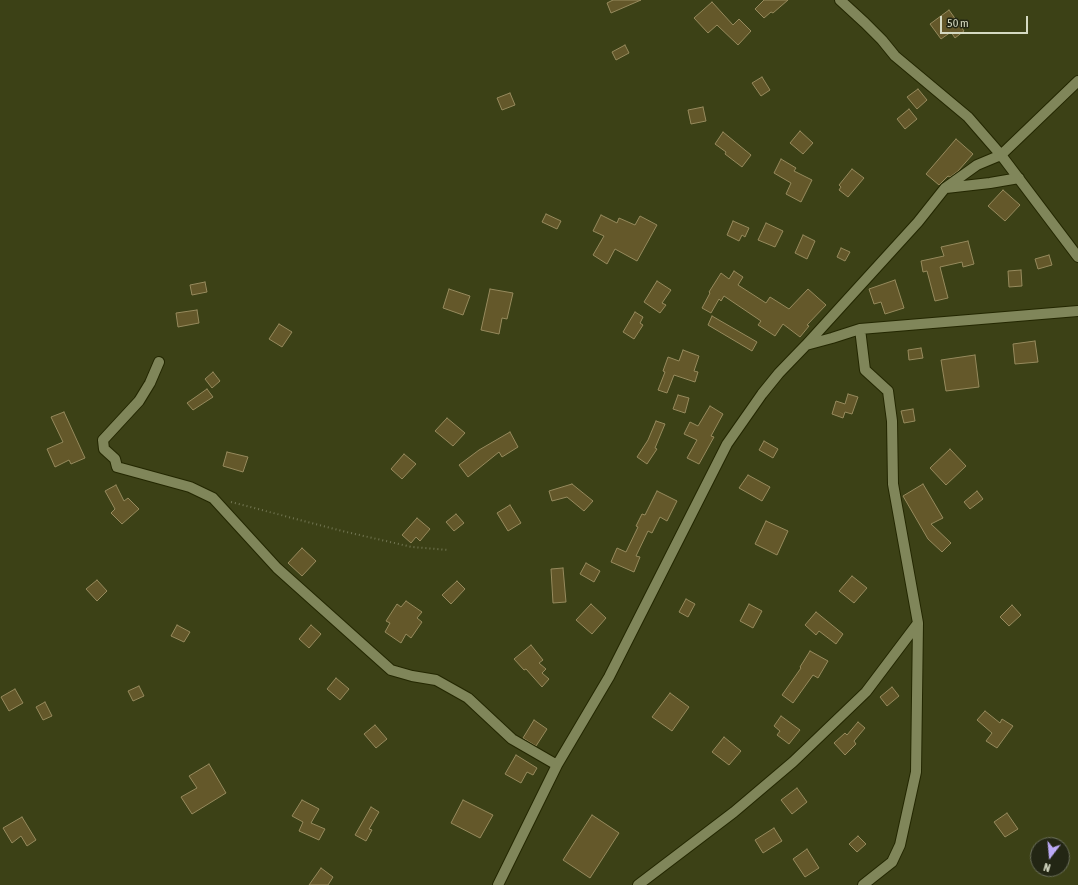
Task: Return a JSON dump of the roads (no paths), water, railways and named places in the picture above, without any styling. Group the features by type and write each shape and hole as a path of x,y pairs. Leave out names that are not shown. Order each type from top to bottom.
{"street":[{"path":"840,0 882,40 895,56 968,117 1001,155 1078,256"},
{"path":"498,885 557,765 609,677 727,444 762,394 779,373 918,222 945,188 977,165 1001,155 1078,81"},
{"path":"945,188 990,184 1019,178"},
{"path":"806,345 860,329 1078,310"},
{"path":"860,329 865,370 888,391 892,421 893,484 918,623 916,772 900,845 892,862 863,885"},
{"path":"159,362 150,383 139,401 103,440 104,450 115,459 117,468 190,487 213,498 277,568 391,670 412,676 436,680 462,694 512,739 557,765"},
{"path":"638,885 734,812 794,762 866,692 918,623"}]}
